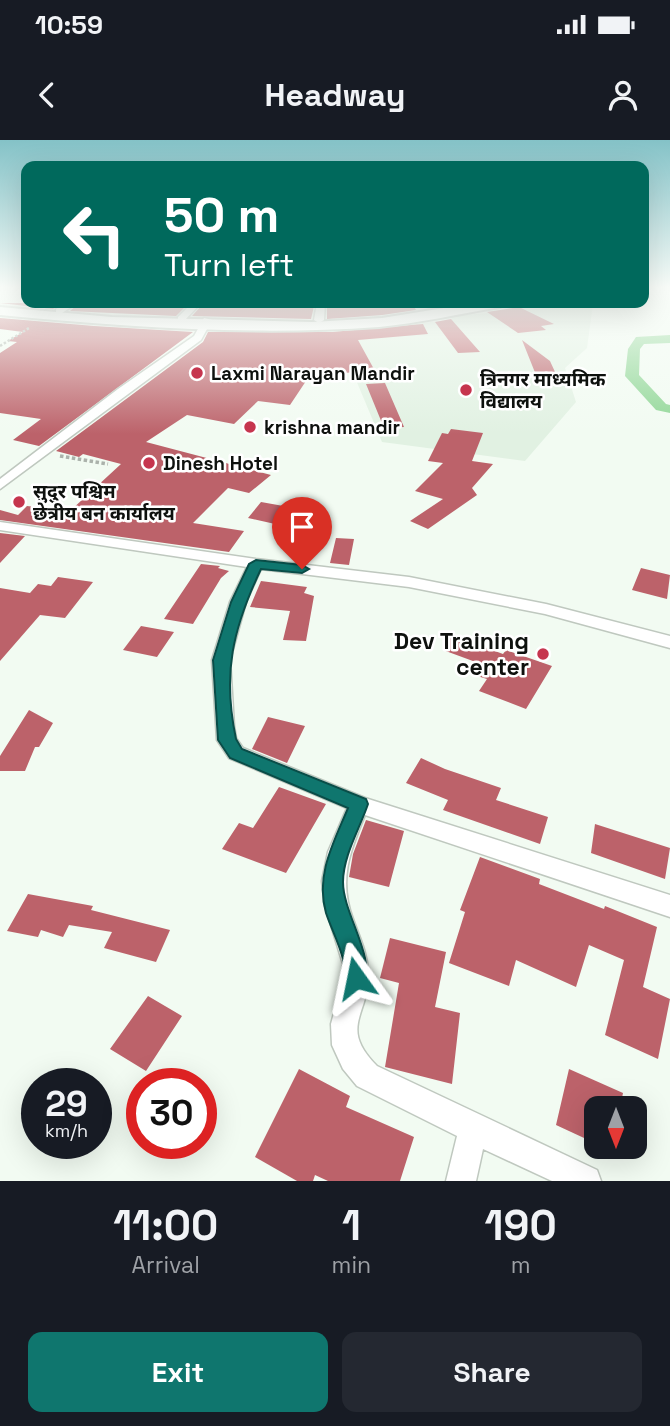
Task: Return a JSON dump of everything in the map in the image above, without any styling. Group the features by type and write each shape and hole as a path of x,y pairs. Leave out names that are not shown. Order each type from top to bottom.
{"street":[{"path":"0,485 199,337"},
{"path":"0,526 256,564 409,582 546,609 670,642"},
{"path":"256,564 238,602 221,660 227,740 236,753 359,804 670,906"},
{"path":"359,804 334,870 332,883 336,910 355,962 356,978 344,1030 345,1042 356,1065 367,1076 586,1181"},
{"path":"461,1181 473,1129"}],"path":[{"path":"0,346 16,337"},
{"path":"42,453 108,464"}],"shaded area":[{"name":"त्रिनगर माध्यमिक विद्यालय","path":"338,337 589,337 587,348 565,368 576,402 525,461 382,442"}],"building":[{"path":"15,337 187,337 39,446 13,440 41,419 0,413 0,353 17,342 8,341"},
{"path":"206,337 398,337 358,340 375,371 310,375 290,405 258,401 234,424 187,415 146,442 271,475 249,493 228,488 193,523 244,531 229,552 0,520 0,510 18,515 27,506 70,511 121,464 83,454 79,457 56,451 203,342"},
{"path":"446,337 466,337 480,352 458,353"},
{"path":"522,340 550,361 561,385 540,385"},
{"path":"385,383 404,427 384,428 366,384"},
{"path":"451,429 483,433 472,461 493,464 472,488 477,495 428,529 410,521 443,499 415,491 443,463 428,461 442,433 448,434"},
{"path":"261,502 289,507 275,524 248,518"},
{"path":"0,533 25,536 0,563"},
{"path":"336,538 354,539 349,565 330,563"},
{"path":"201,564 220,566 218,568 229,571 221,578 193,624 164,619"},
{"path":"641,568 670,575 667,599 632,590"},
{"path":"58,577 93,582 65,618 40,615 0,661 0,588 30,593 38,584 51,586"},
{"path":"261,581 307,587 304,593 314,596 306,641 283,640 290,611 250,607"},
{"path":"141,626 174,632 157,657 123,650"},
{"path":"449,634 503,654 506,650 552,666 526,709 479,691 487,679 474,675 481,664 443,650"},
{"path":"29,710 53,723 39,747 35,747 25,771 0,771 0,756"},
{"path":"268,717 305,726 287,763 252,749"},
{"path":"421,758 501,788 496,800 548,817 540,844 443,810 448,800 406,783"},
{"path":"279,787 326,804 286,873 222,849 239,823 253,828"},
{"path":"366,820 404,831 389,887 349,877 353,854"},
{"path":"595,824 670,848 665,879 591,853"},
{"path":"480,857 540,879 539,884 657,927 643,987 670,999 658,1059 605,1035 624,960 589,945 576,987 516,960 509,986 449,963 465,912 460,910"},
{"path":"28,894 93,906 91,910 170,930 156,962 104,948 112,932 69,925 63,937 41,930 38,937 7,931"},
{"path":"390,938 446,952 435,1007 460,1013 452,1084 385,1067 399,983 380,978"},
{"path":"148,996 182,1016 148,1068 141,1068 110,1049"},
{"path":"299,1069 350,1096 346,1107 414,1137 400,1181 328,1181 315,1175 313,1181 297,1181 255,1157"},
{"path":"569,1069 623,1093 622,1096 584,1096 584,1138 556,1125"}],"waterway":[{"path":"670,339 640,340 634,349 632,376 661,407 670,409"}],"place":[{"name":"Laxmi Narayan Mandir","path":"197,373"},
{"name":"त्रिनगर माध्यमिक विद्यालय","path":"466,390"},
{"name":"krishna mandir","path":"250,427"},
{"name":"Dinesh Hotel","path":"149,463"},
{"name":"सुदुर पश्चिम छेत्रीय बन कार्यालय","path":"19,502"},
{"name":"Dev Training center","path":"543,654"}],"route":[{"path":"302,569 256,564 238,602 221,660 224,726 227,740 236,753 359,804 334,870 332,883 336,910 355,962 356,978"}]}
